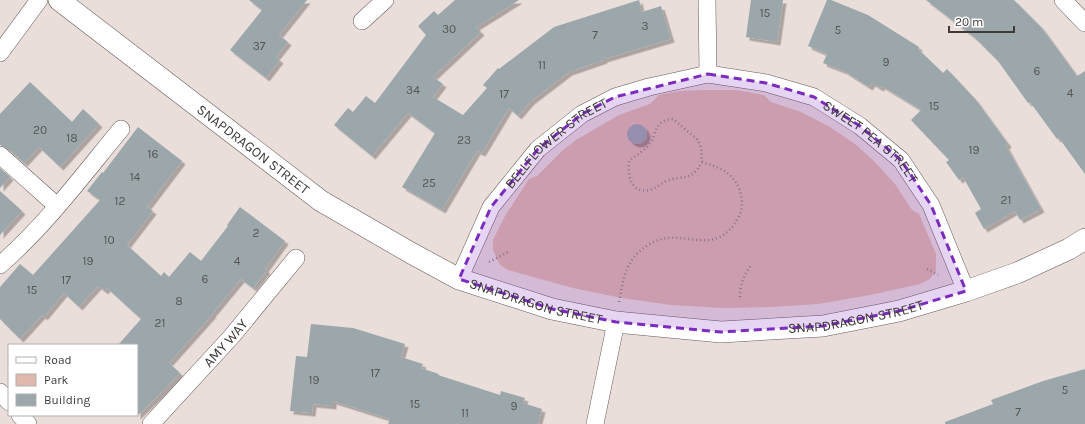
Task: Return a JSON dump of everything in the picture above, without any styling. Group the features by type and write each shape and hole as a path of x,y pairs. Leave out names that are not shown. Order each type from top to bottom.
{"street":[{"path":"0,53 39,0"},
{"name":"SNAPDRAGON STREET","path":"59,0 321,201 459,279 552,309 616,322 721,332 823,326 899,311 966,291 1017,273 1069,249 1085,239"},
{"path":"362,21 385,0"},
{"path":"707,0 708,74"},
{"path":"1070,2 1085,23"},
{"name":"BELLFLOWER STREET","path":"459,279 491,207 538,149 582,114 615,97 649,87 708,74"},
{"name":"SWEET PEA STREET","path":"708,74 766,83 814,97 860,126 901,160 931,205 966,291"},
{"path":"0,265 15,252 57,206 121,129"},
{"path":"0,155 57,206"},
{"name":"AMY WAY","path":"151,424 232,336 296,258"},
{"path":"596,424 616,322"},
{"path":"0,392 8,401"},
{"path":"21,416 28,424"}],"path":[{"path":"673,119 678,122 698,140 701,148 702,162 692,176 665,182 650,190 643,190 637,187 632,183 629,177 629,161 648,146 653,139 657,126 666,120 673,119"},
{"path":"616,322 623,277 627,267 640,251 660,239 671,238 712,241 729,231 736,222 740,214 742,203 737,184 724,170 702,162"},
{"path":"740,297 742,280 752,264"}],"highlighted area":[{"path":"708,74 766,83 814,97 860,126 901,160 931,205 966,291 899,311 823,326 721,332 616,322 552,309 459,279 491,207 538,149 582,114 615,97"}],"green space":[{"path":"736,90 764,95 771,102 801,112 830,127 855,144 876,163 895,184 912,210 919,214 936,254 936,271 930,279 920,284 818,304 723,308 671,305 622,298 573,288 508,270 500,265 493,250 493,240 505,216 529,179 537,176 562,151 576,140 619,115 650,104 659,95 680,91"}],"building":[{"path":"249,0 307,0 279,35 288,42 276,57 280,60 266,78 230,50 262,10"},
{"path":"455,0 519,0 476,27 481,32 433,77 443,84 433,97 463,115 487,88 483,85 498,68 499,69 554,27 639,0 642,12 661,6 671,39 604,59 569,72 531,101 518,116 509,108 482,153 477,151 442,210 402,187 435,133 408,113 372,156 334,125 348,108 353,112 366,96 375,103 426,35 418,26 434,11 438,15"},
{"path":"751,0 783,0 777,42 746,37"},
{"path":"827,0 831,0 868,15 919,47 918,49 943,73 947,69 976,100 1008,144 1006,146 1041,209 1020,220 1015,211 984,229 975,213 981,209 963,177 959,180 946,162 949,160 911,120 921,110 882,86 880,88 872,83 869,87 844,71 823,63 827,54 808,46"},
{"path":"926,0 1014,0 1042,28 1077,76 1085,71 1085,174 1059,138 1057,139 1030,102 1028,103 998,61 975,38"},
{"path":"30,82 72,122 83,109 99,124 60,167 39,147 24,163 7,148 0,145 0,114"},
{"path":"637,124 644,127 647,134 644,141 637,144 630,141 627,134 630,127"},
{"path":"138,127 182,161 147,207 153,211 127,245 161,276 164,272 169,277 190,252 201,261 228,226 227,225 240,207 285,241 265,269 267,270 253,288 241,279 213,314 169,363 180,373 138,415 138,344 119,344 141,319 107,288 105,291 98,286 79,307 64,293 44,317 42,315 20,339 0,319 0,287 20,264 33,275 100,200 87,191 102,172 103,173"},
{"path":"0,168 10,177 0,188"},
{"path":"0,191 22,211 0,235"},
{"path":"311,324 353,328 405,344 401,357 423,364 421,368 500,395 501,391 525,398 523,403 542,409 538,424 388,424 390,419 333,401 333,406 313,404 312,413 290,411 296,356 307,357"},
{"path":"1085,369 1085,424 945,424 945,422 993,404 991,400 1043,381"}]}
